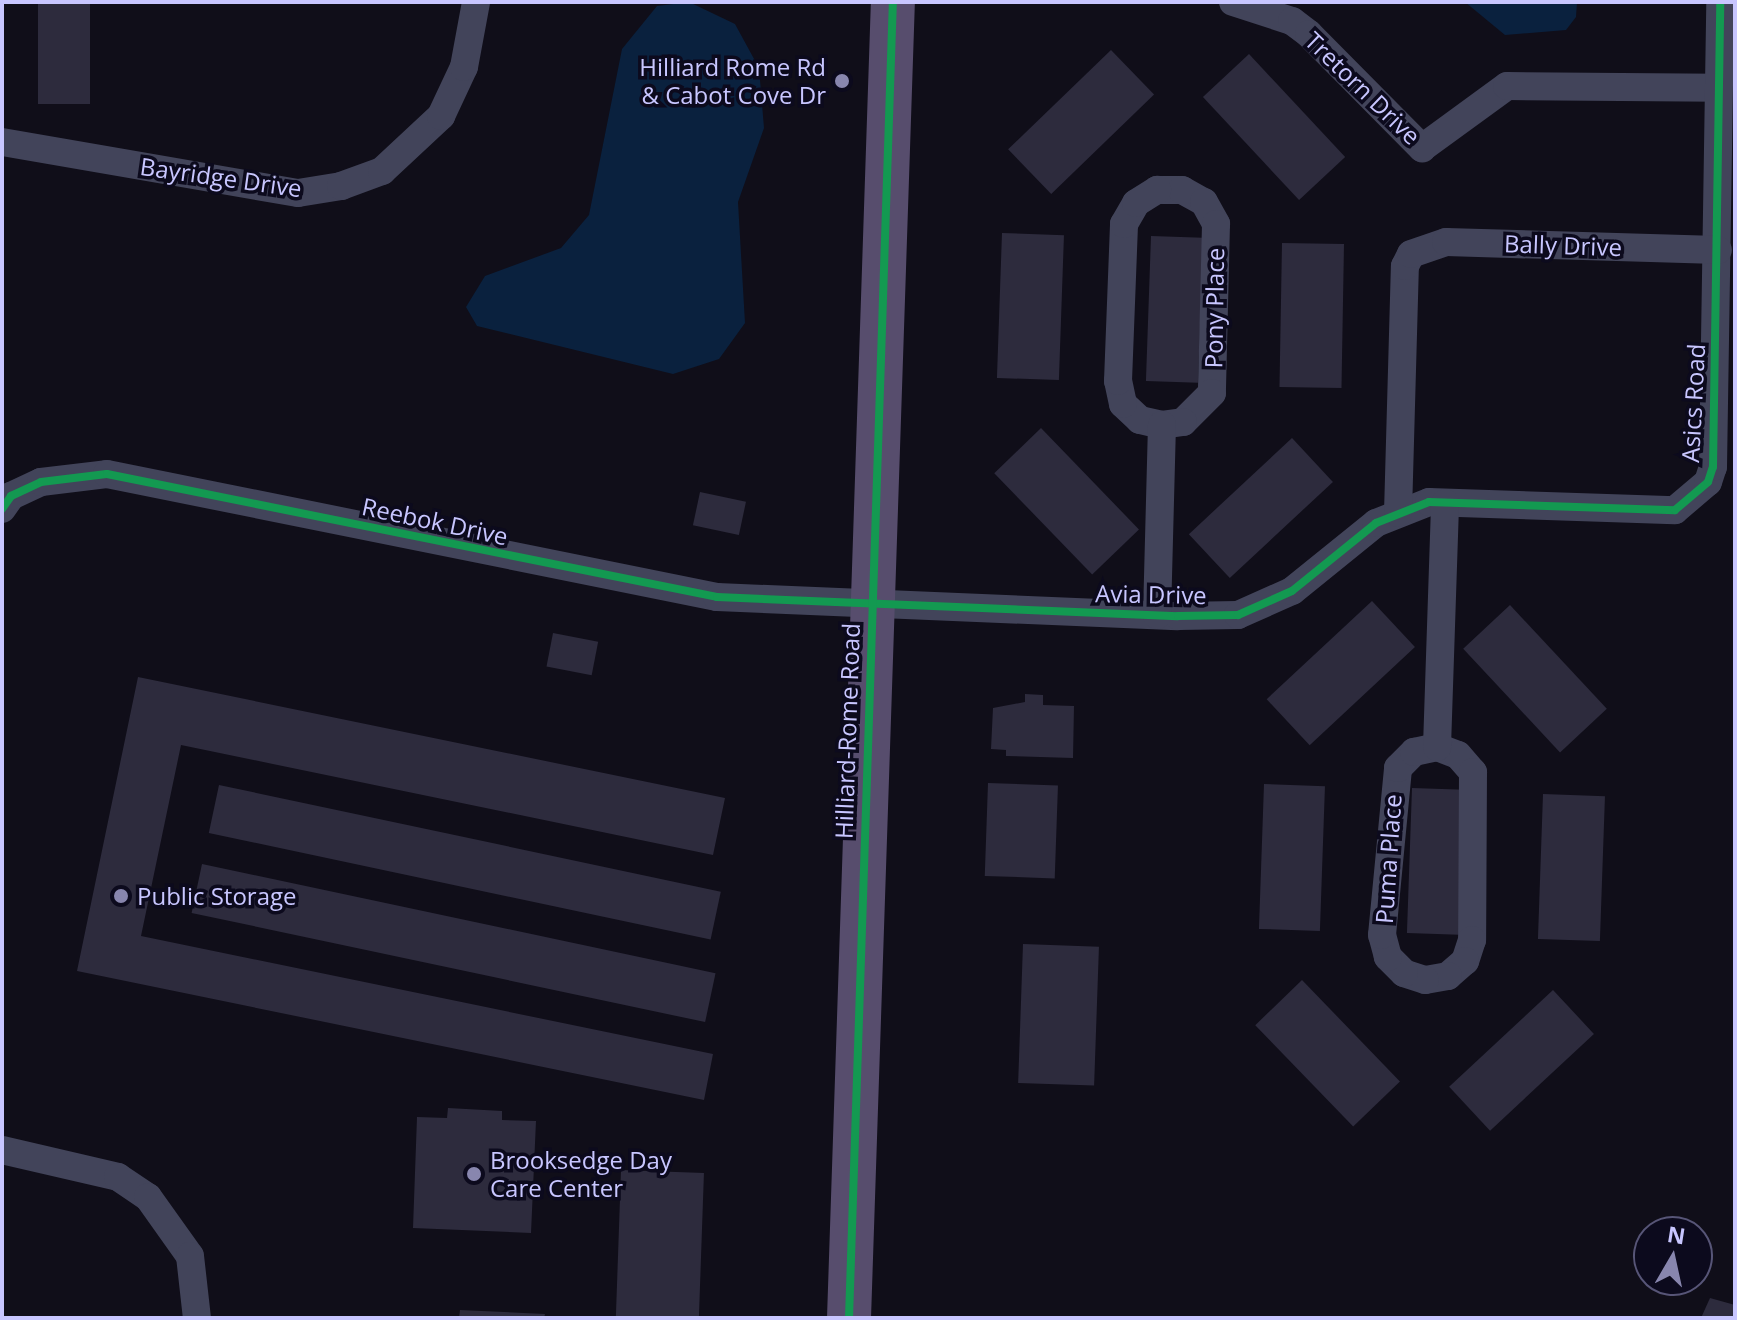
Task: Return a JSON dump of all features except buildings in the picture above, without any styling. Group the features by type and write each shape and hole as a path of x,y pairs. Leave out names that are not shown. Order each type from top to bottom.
{"main road":[{"name":"Hilliard-Rome Road","path":"849,1318 893,2"}],"street":[{"name":"Bayridge Drive","path":"2,142 298,193 341,186 382,171 441,116 464,67 476,2"},
{"name":"Tretorn Drive","path":"1233,2 1301,28 1422,148 1507,86 1718,88"},
{"name":"Asics Road","path":"1398,513 1445,503 1662,512 1687,502 1713,467 1720,2"},
{"name":"Pony Place","path":"1157,190 1182,190 1204,202 1216,224 1212,393 1183,422 1162,425 1140,420 1123,404 1118,381 1124,224 1136,203 1157,190"},
{"name":"Bally Drive","path":"1398,513 1405,266 1411,254 1446,242 1718,250"},
{"path":"1157,615 1162,425"},
{"name":"Reebok Drive","path":"5,497 73,474 107,474 717,597 871,602"},
{"path":"1437,747 1445,503"},
{"name":"Avia Drive","path":"871,602 1157,615 1238,615 1292,591 1341,547 1398,513"},
{"name":"Puma Place","path":"1437,747 1458,755 1473,772 1472,940 1465,961 1448,976 1425,980 1404,973 1388,957 1382,935 1398,768 1414,752 1437,747"},
{"path":"2,1150 118,1177 148,1197 190,1256 197,1318"}],"water":[{"path":"689,2 735,24 759,68 764,128 738,202 745,323 719,359 673,374 477,326 466,307 485,276 561,248 589,215 622,49 657,6"},
{"path":"1465,2 1577,2 1576,17 1566,30 1505,35"}],"cycle path":[{"path":"849,1318 893,2"},
{"path":"2,509 11,496 41,482 107,474 717,597 1178,616 1238,615 1292,591 1376,523 1429,502 1675,510 1708,482 1713,467 1720,2"}],"place":[{"name":"Hilliard Rome Rd & Cabot Cove Dr","path":"842,81"},
{"name":"Public Storage","path":"121,896"},
{"name":"Brooksedge Day Care Center","path":"474,1174"}]}
